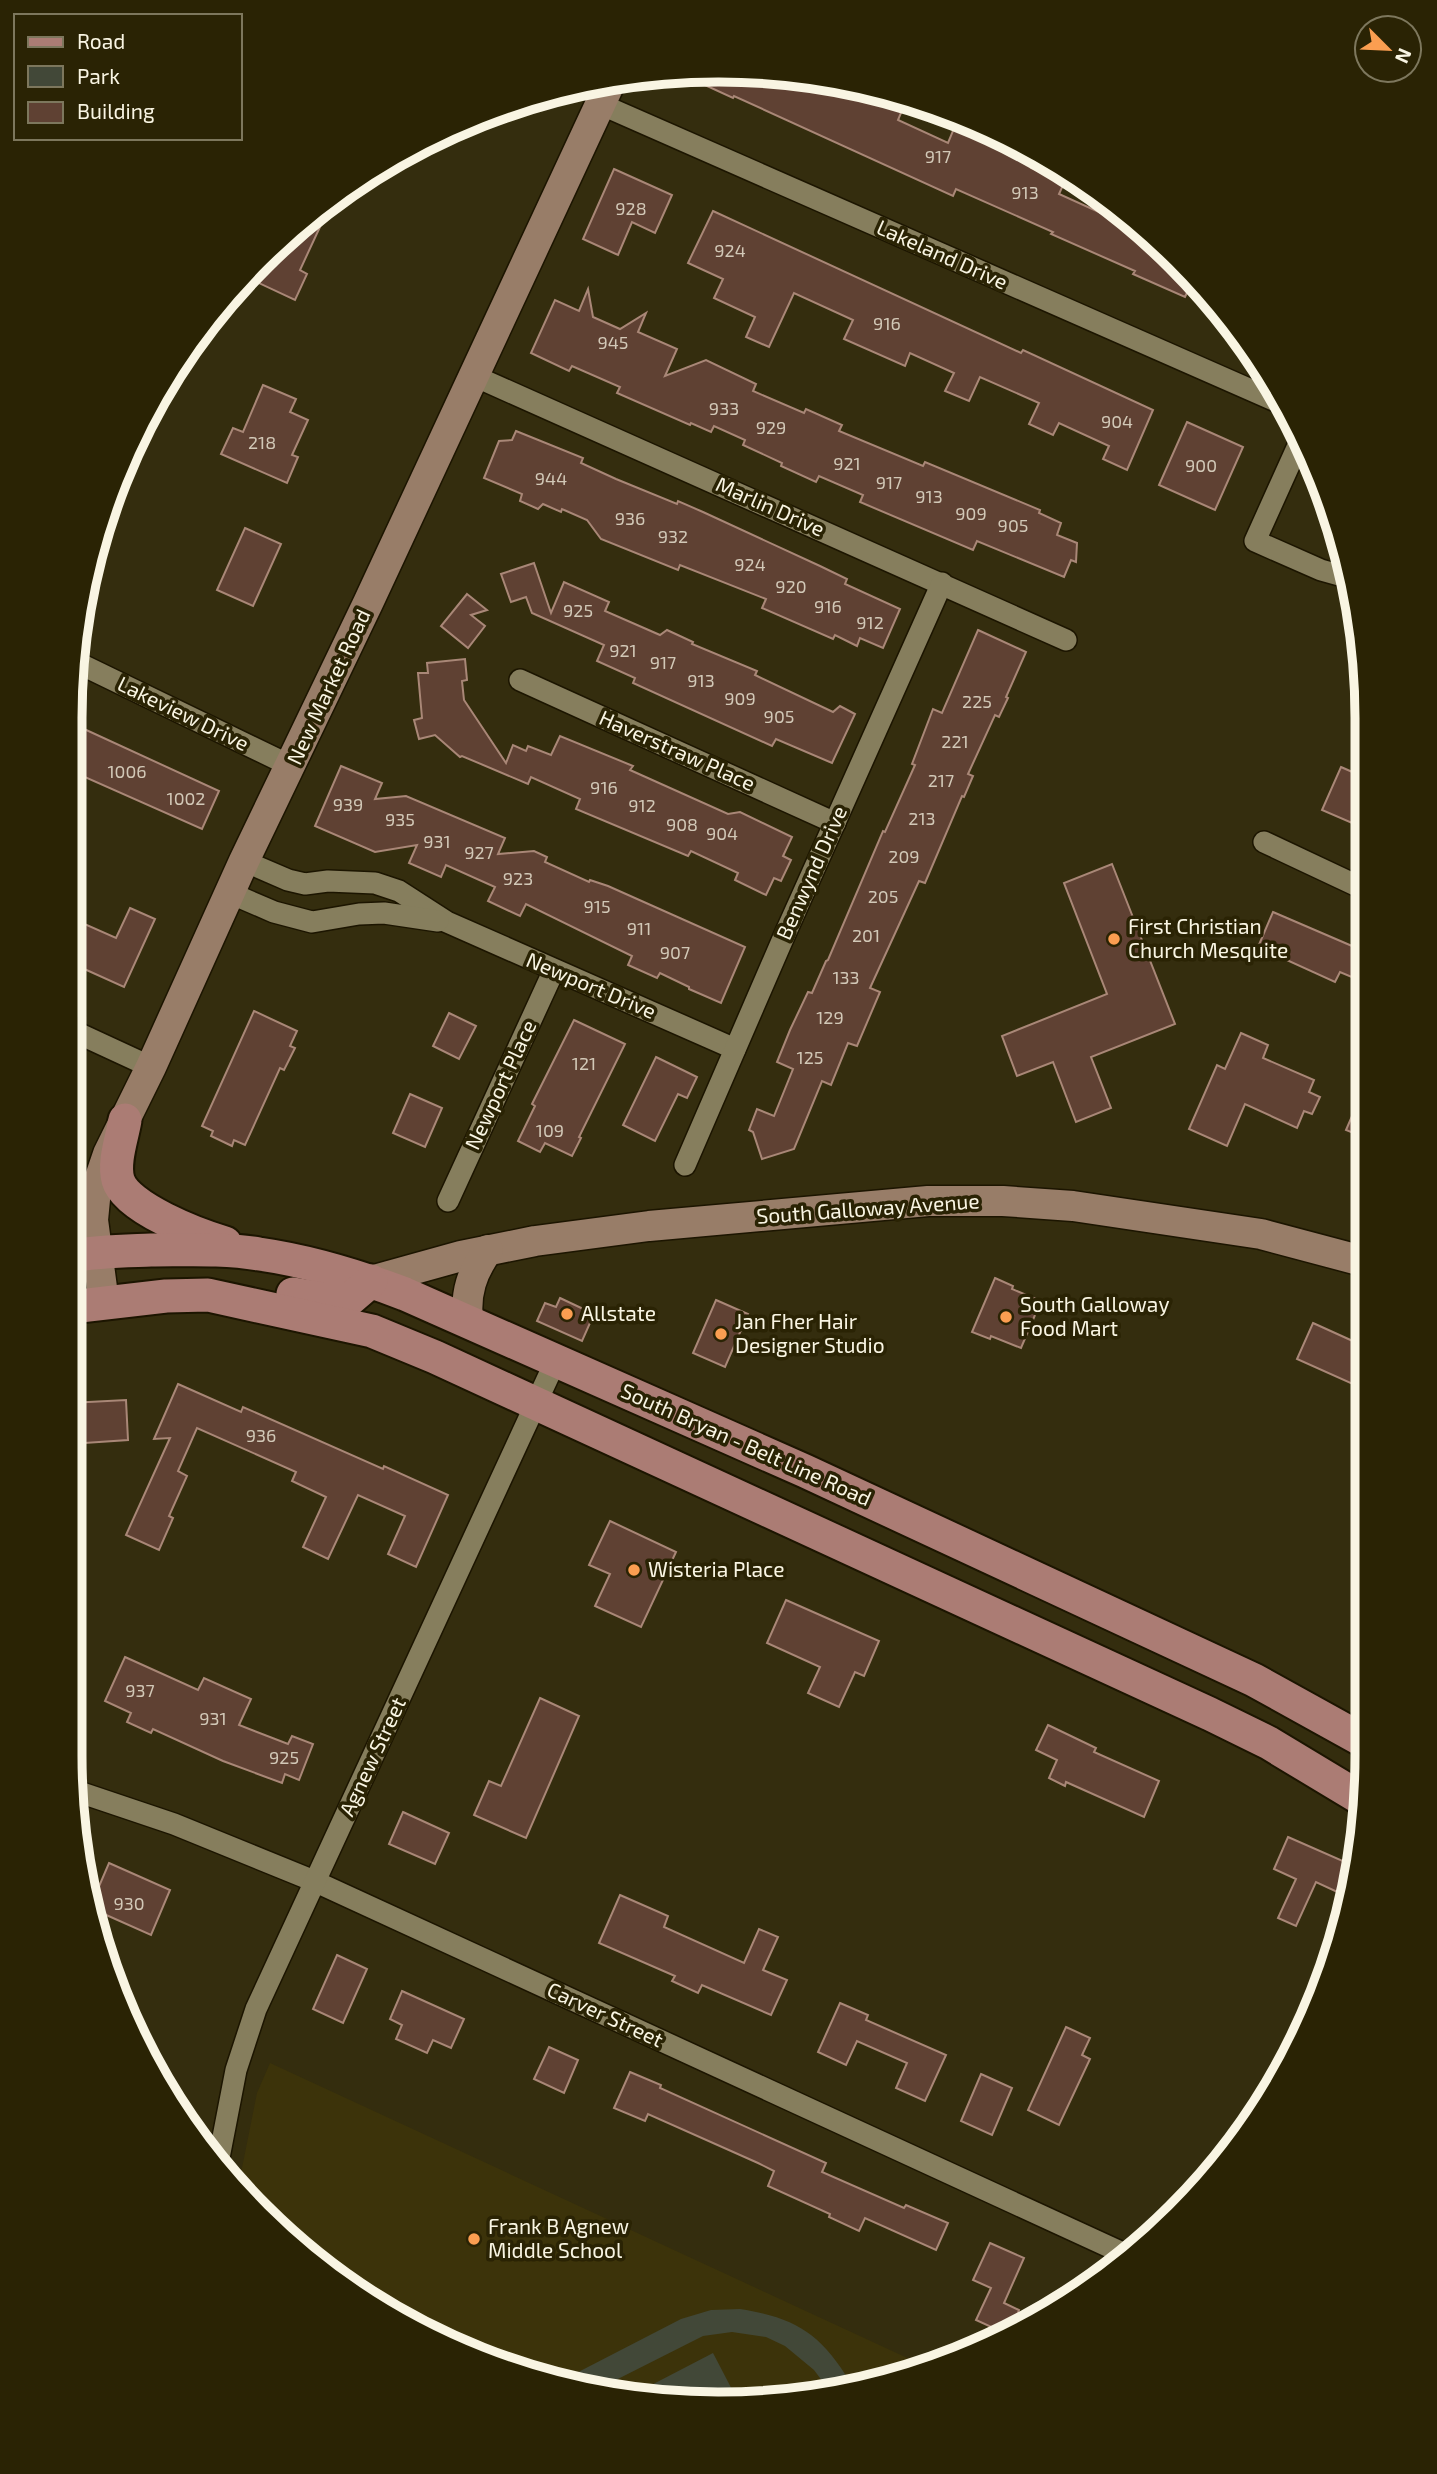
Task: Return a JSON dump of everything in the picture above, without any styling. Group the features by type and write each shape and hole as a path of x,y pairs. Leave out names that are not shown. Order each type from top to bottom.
{"main road":[{"path":"125,1120 116,1169 118,1182 129,1196 173,1222 215,1240 257,1253"},
{"name":"South Bryan - Belt Line Road","path":"84,1254 205,1250 257,1253 291,1259 371,1281 468,1321 805,1471 1254,1680 1355,1736"},
{"path":"82,1306 166,1296 208,1295 240,1287 271,1289 323,1299 350,1300 371,1281"},
{"path":"208,1295 372,1331 1210,1714 1269,1744 1353,1794"},
{"path":"783,1517 805,1471"}],"street":[{"name":"New Market Road","path":"104,1303 84,1254 93,1220 96,1189 108,1154 606,92"},
{"name":"Lakeland Drive","path":"606,92 1268,397"},
{"name":"Marlin Drive","path":"472,375 1066,640"},
{"path":"1295,451 1255,541 1338,575"},
{"name":"Benwynd Drive","path":"685,1165 942,583"},
{"name":"Lakeview Drive","path":"85,666 291,766"},
{"name":"Haverstraw Place","path":"520,680 835,823"},
{"path":"1264,842 1355,885"},
{"name":"Newport Drive","path":"244,861 288,880 305,884 328,881 375,883 399,891 447,922 735,1049"},
{"name":"Newport Drive","path":"230,892 274,912 312,922 359,914 384,913 447,922"},
{"name":"Newport Place","path":"448,1200 554,970"},
{"path":"82,1035 151,1067"},
{"name":"South Galloway Avenue","path":"371,1281 488,1250 535,1241 649,1226 928,1202 1003,1201 1073,1206 1261,1234 1355,1259"},
{"path":"468,1321 467,1296 471,1279 488,1250"},
{"name":"Agnew Street","path":"220,2151 236,2070 247,2032 314,1881 556,1360"},
{"name":"Carver Street","path":"84,1794 174,1824 314,1881 1118,2251"}],"shaded area":[{"name":"Frank B Agnew Middle School","path":"270,2063 914,2361 843,2380 718,2392 594,2380 514,2358 475,2343 400,2307 365,2285 299,2234 240,2176 257,2093"}],"green space":[{"path":"740,2309 792,2323 817,2340 848,2379 824,2383 814,2370 785,2346 766,2337 732,2332 703,2336 611,2382 573,2375 681,2319 711,2310"},
{"path":"713,2353 733,2391 718,2392 647,2387"}],"building":[{"path":"700,83 760,84 843,94 902,110 898,120 948,143 954,128 962,131 1033,165 1031,168 1064,184 1059,194 1106,214 1138,240 1188,290 1185,297 1133,274 1135,271 1051,234 1053,232 956,189 953,196 734,96 733,98"},
{"path":"614,169 672,195 655,233 632,222 618,255 583,239"},
{"path":"713,211 1021,353 1023,350 1153,410 1127,470 1103,459 1109,446 1059,423 1053,435 1029,424 1039,403 980,377 969,401 945,391 954,373 910,353 905,366 844,339 853,320 794,293 769,347 746,337 755,317 714,298 723,279 688,263"},
{"path":"323,221 300,270 307,274 295,300 257,282"},
{"path":"588,289 593,317 620,329 646,313 638,332 677,349 665,376 706,360 756,384 753,391 804,413 806,409 842,425 839,431 923,466 925,462 1040,510 1039,513 1061,523 1057,535 1077,543 1076,562 1071,560 1064,577 977,541 973,550 860,502 863,495 819,476 816,482 781,466 782,463 743,445 745,440 714,426 711,432 691,423 690,425 617,393 620,387 572,366 569,371 531,353 555,300 579,311"},
{"path":"263,385 296,399 290,412 308,420 292,455 298,457 287,483 221,454 233,428 243,432"},
{"path":"1187,422 1243,447 1215,510 1159,485"},
{"path":"516,431 583,458 581,463 616,479 677,504 678,501 820,566 847,579 845,584 900,609 883,648 860,638 857,646 835,635 833,639 762,608 766,599 680,565 678,570 601,539 587,520 562,509 561,512 543,504 538,509 520,501 522,494 484,478 499,441 512,440"},
{"path":"245,528 281,544 253,606 217,590"},
{"path":"534,563 551,613 564,582 609,602 605,611 660,635 667,630 693,642 692,644 757,671 755,675 833,712 840,706 855,714 832,763 776,739 772,746 633,683 635,678 597,661 604,645 532,613 526,597 511,602 501,574"},
{"path":"467,594 487,610 471,615 485,626 468,648 441,626"},
{"path":"978,630 1026,652 1006,697 1008,698 999,717 995,715 968,774 973,776 925,883 919,881 870,988 880,992 857,1046 848,1043 831,1085 822,1081 794,1149 762,1159 753,1132 749,1130 757,1109 774,1116 793,1069 777,1062 790,1030 808,992 812,993 828,960 883,831 885,832 915,765 912,764 933,709 942,713"},
{"path":"465,659 467,680 462,681 464,700 506,763 513,745 526,751 528,746 551,755 560,736 633,766 630,770 728,814 740,812 792,837 783,856 791,860 781,881 774,878 766,895 735,880 738,873 691,851 688,856 576,809 580,799 531,777 528,784 460,757 435,735 419,739 414,720 422,718 418,673 428,673 427,663"},
{"path":"82,728 219,791 202,829 85,777 82,784"},
{"path":"341,766 382,783 375,799 406,796 505,838 498,854 534,851 547,857 545,862 589,882 590,880 608,886 745,947 721,1003 660,973 657,978 628,965 632,956 526,904 520,916 488,901 495,887 446,865 441,877 409,863 417,845 375,852 315,826"},
{"path":"1341,767 1355,773 1355,824 1322,810"},
{"name":"First Christian Church Mesquite","path":"1112,864 1175,1024 1091,1057 1111,1108 1076,1122 1053,1062 1017,1076 1002,1036 1107,994 1064,883"},
{"path":"130,908 155,919 124,987 82,968 82,923 116,938"},
{"path":"1273,912 1355,947 1355,978 1340,972 1335,982 1258,947"},
{"path":"254,1011 297,1031 290,1046 295,1048 284,1070 280,1068 245,1145 234,1140 232,1146 211,1136 213,1131 202,1126"},
{"path":"449,1013 476,1026 459,1059 433,1046"},
{"path":"574,1020 625,1044 572,1156 545,1143 540,1152 518,1141 535,1106 532,1104"},
{"path":"1241,1033 1268,1045 1263,1058 1314,1080 1309,1092 1320,1097 1312,1114 1304,1111 1297,1128 1245,1104 1227,1146 1189,1129 1217,1065 1225,1069"},
{"path":"656,1057 697,1077 687,1098 678,1094 655,1141 623,1125"},
{"path":"410,1094 442,1108 425,1147 393,1133"},
{"path":"1355,1109 1355,1134 1346,1130"},
{"name":"South Galloway Food Mart","path":"995,1278 1013,1286 1012,1289 1041,1301 1021,1348 972,1332"},
{"name":"Allstate","path":"560,1298 594,1314 582,1341 537,1321 545,1303 556,1307"},
{"name":"Jan Fher Hair Designer Studio","path":"716,1300 748,1314 725,1367 693,1353"},
{"path":"1313,1323 1355,1342 1355,1385 1297,1359"},
{"path":"178,1384 241,1412 243,1407 448,1495 416,1567 388,1554 405,1516 358,1495 328,1559 303,1547 326,1497 292,1481 296,1472 197,1428 178,1471 187,1476 169,1516 173,1518 159,1550 126,1535 170,1438 154,1439"},
{"path":"126,1400 128,1440 82,1443 82,1402"},
{"name":"Wisteria Place","path":"610,1521 676,1552 641,1627 595,1606 610,1574 589,1565"},
{"path":"786,1600 879,1641 864,1676 855,1672 839,1707 808,1693 820,1667 767,1643"},
{"path":"125,1657 198,1690 204,1678 251,1699 239,1725 288,1744 292,1736 313,1744 299,1780 285,1774 282,1783 223,1761 153,1729 151,1733 127,1722 131,1713 105,1701"},
{"path":"540,1698 579,1716 526,1838 474,1815 489,1781 501,1786"},
{"path":"1048,1725 1096,1748 1094,1752 1159,1781 1144,1817 1066,1782 1065,1786 1049,1778 1057,1760 1036,1750"},
{"path":"403,1812 449,1833 435,1864 389,1844"},
{"path":"1288,1837 1346,1862 1340,1893 1316,1882 1296,1926 1278,1918 1296,1879 1274,1869"},
{"path":"109,1863 170,1890 151,1935 102,1913 97,1891"},
{"path":"620,1895 668,1916 664,1927 744,1963 759,1929 778,1937 763,1970 787,1980 771,2015 702,1985 698,1993 672,1981 675,1976 599,1943"},
{"path":"337,1955 367,1969 343,2023 313,2009"},
{"path":"402,1991 464,2019 451,2048 433,2040 427,2053 396,2039 402,2025 390,2019"},
{"path":"840,2003 868,2015 866,2020 946,2055 925,2101 896,2088 907,2063 857,2041 846,2065 818,2052"},
{"path":"1066,2027 1090,2038 1082,2055 1090,2059 1059,2125 1028,2110"},
{"path":"549,2047 578,2060 564,2093 534,2079"},
{"path":"630,2072 826,2163 822,2172 904,2208 906,2205 948,2223 936,2250 865,2218 859,2231 829,2217 830,2214 768,2186 774,2171 648,2114 645,2121 614,2108"},
{"path":"981,2074 1012,2088 992,2135 961,2121"},
{"path":"990,2243 1024,2258 1004,2303 1019,2310 1016,2318 994,2328 976,2320 991,2288 973,2280"}],"place":[{"name":"First Christian Church Mesquite","path":"1114,939"},
{"name":"Allstate","path":"567,1314"},
{"name":"South Galloway Food Mart","path":"1006,1317"},
{"name":"Jan Fher Hair Designer Studio","path":"721,1334"},
{"name":"Wisteria Place","path":"634,1570"},
{"name":"Frank B Agnew Middle School","path":"474,2239"}]}
